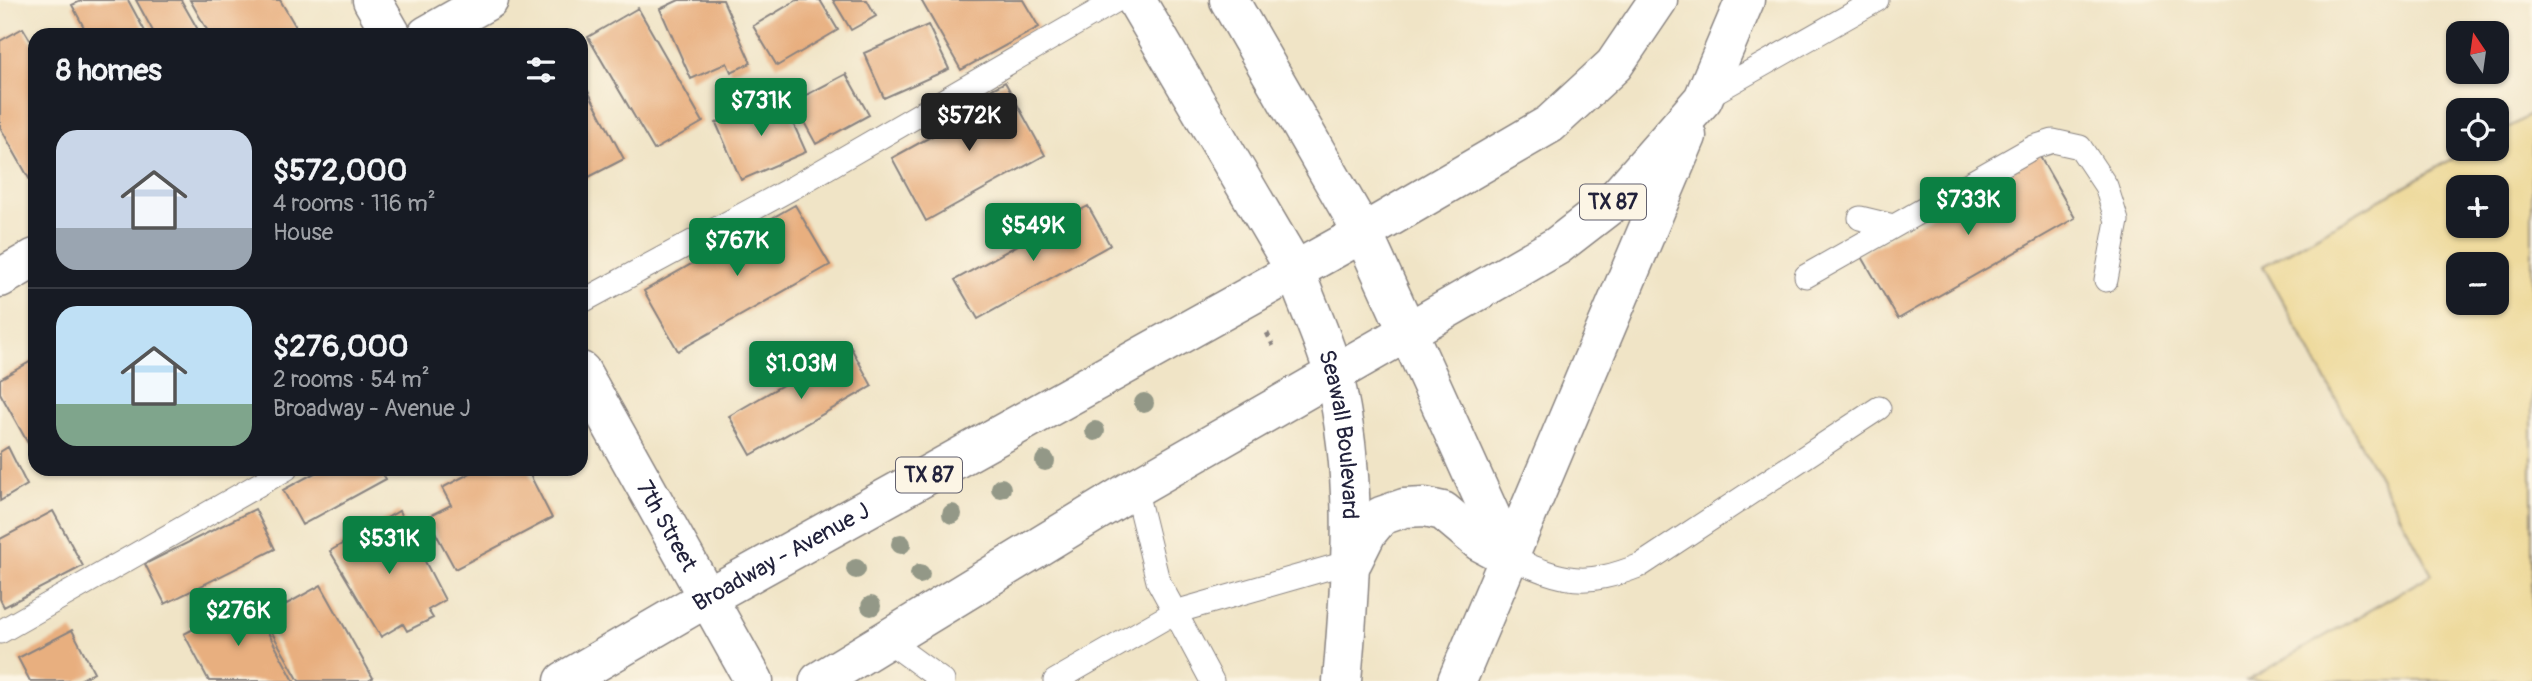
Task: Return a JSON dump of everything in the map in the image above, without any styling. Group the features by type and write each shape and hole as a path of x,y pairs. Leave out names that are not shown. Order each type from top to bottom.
{"main road":[{"path":"372,0 388,28"},
{"path":"440,28 489,0"},
{"name":"Seawall Boulevard","path":"1136,0 1294,270 1334,375 1351,471 1353,561 1342,681"},
{"path":"1229,0 1363,233 1510,558"},
{"name":"TX 87","path":"1294,270 1550,124 1614,65 1658,0"},
{"name":"TX 87","path":"819,681 1135,488 1557,246 1610,205 1703,99 1745,0"},
{"path":"1457,681 1703,99"},
{"path":"0,278 28,262"},
{"name":"Broadway - Avenue J","path":"564,681 708,597 1294,270"},
{"name":"7th Street","path":"588,383 754,681"},
{"path":"1353,561 1367,533 1381,516 1404,508 1425,507 1443,511 1480,542 1510,558"}],"lane":[{"path":"588,298 794,187 1116,0"},
{"path":"1703,99 1877,0"},
{"path":"1806,276 2034,147 2053,141 2080,147 2106,186 2117,221 2106,280"},
{"path":"1860,218 1893,226"},
{"path":"1510,558 1557,577 1582,582 1612,577 1641,565 1879,408"},
{"path":"0,632 274,476"},
{"path":"1135,488 1158,580 1212,681"},
{"path":"1055,681 1175,612 1353,561"},
{"path":"887,640 943,681"}],"path":[{"path":"1266,332 1273,346"}],"sand":[{"path":"2532,114 2532,681 2247,681 2432,574 2263,266 2449,161 2509,161 2509,127"}],"building":[{"path":"83,0 128,0 143,28 84,28 72,5"},
{"path":"136,0 181,0 197,28 151,28"},
{"path":"190,0 280,0 297,28 206,28"},
{"path":"679,0 723,0 751,63 731,72 727,63 691,79 660,9"},
{"path":"797,0 820,0 838,30 777,66 753,26"},
{"path":"833,0 867,0 876,16 851,30"},
{"path":"921,0 1023,0 1039,27 961,70"},
{"path":"638,8 703,122 654,150 588,37"},
{"path":"928,25 949,69 884,98 864,53"},
{"path":"23,28 28,36 28,177 0,127 0,41"},
{"path":"846,74 869,115 816,144 793,102"},
{"path":"1005,82 1045,155 926,221 892,158 952,125 946,114"},
{"path":"588,91 624,159 588,177"},
{"path":"781,96 806,152 741,180 716,123"},
{"path":"2039,155 2075,218 1898,319 1861,255"},
{"path":"795,205 830,265 678,351 644,291"},
{"path":"1088,206 1110,245 978,319 955,280"},
{"path":"850,346 872,386 751,455 729,416"},
{"path":"28,363 28,443 0,393 0,379"},
{"path":"8,447 27,485 0,501 0,452"},
{"path":"309,476 384,476 386,479 302,525 283,490"},
{"path":"465,476 531,476 552,518 455,569 427,517 451,505 442,488"},
{"path":"255,509 275,549 165,604 145,564"},
{"path":"53,511 83,566 4,607 0,599 0,539"},
{"path":"399,511 445,600 428,610 433,618 407,631 403,624 381,637 330,551"},
{"path":"321,585 373,678 368,681 299,681 263,617"},
{"path":"250,599 294,681 209,681 184,634"},
{"path":"72,630 94,672 78,681 30,681 18,658"}]}
